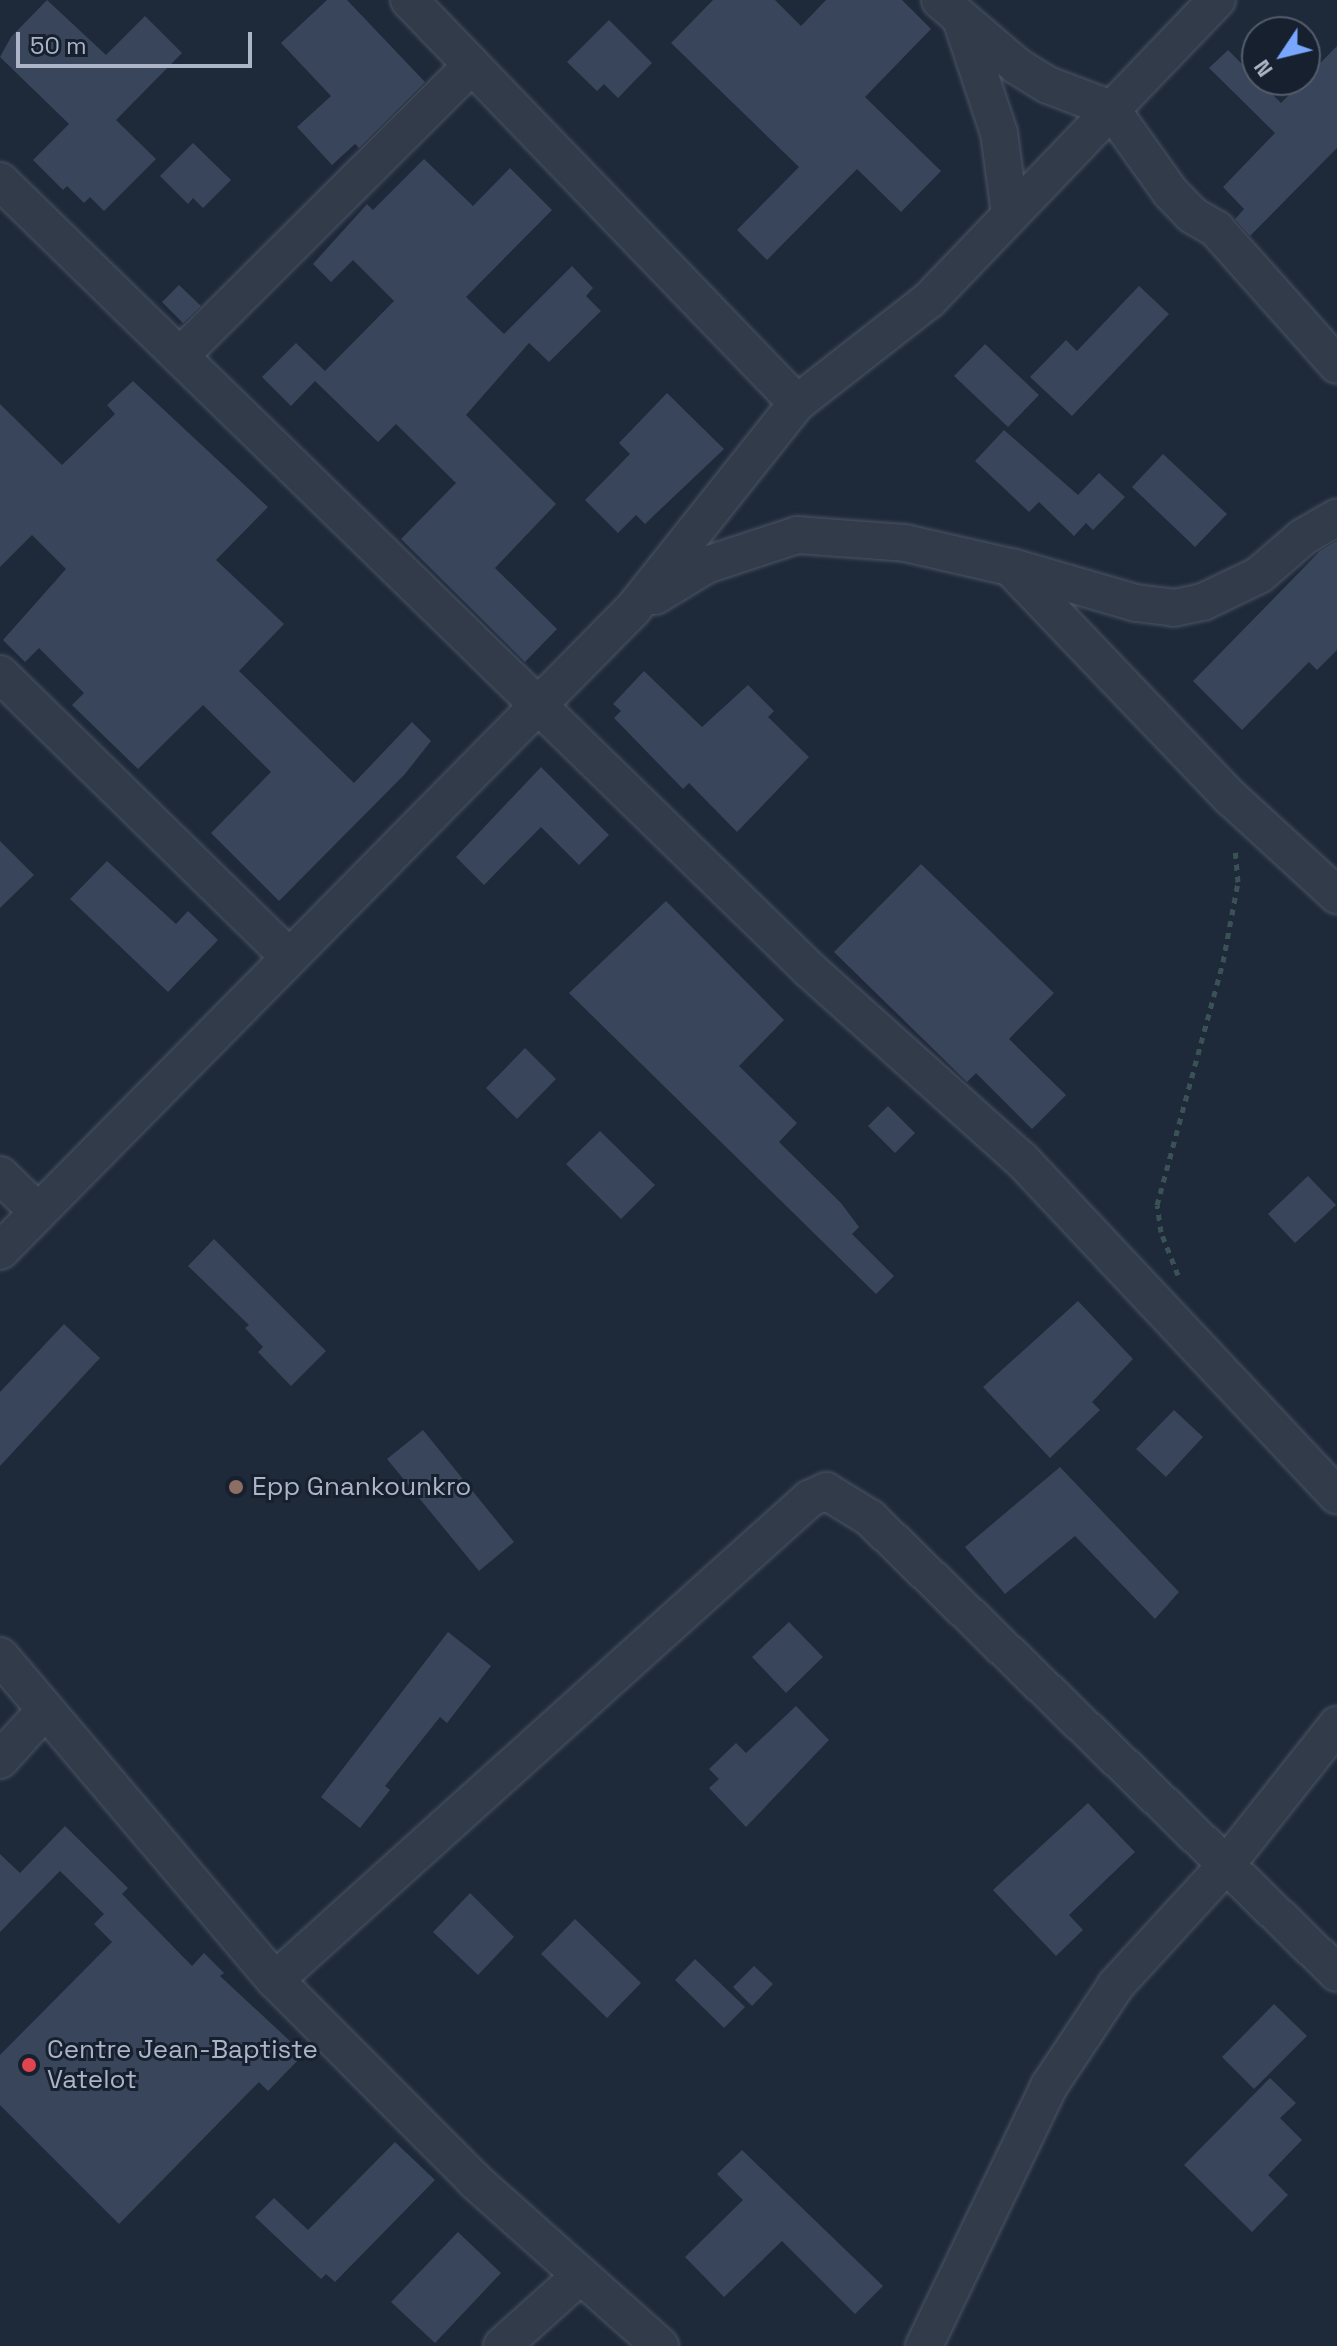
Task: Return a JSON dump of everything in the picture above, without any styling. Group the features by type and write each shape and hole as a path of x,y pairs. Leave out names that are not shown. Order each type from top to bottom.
{"street":[{"path":"409,0 797,403"},
{"path":"0,1251 633,609 797,403 929,300 1217,0"},
{"path":"951,11 1048,85 1111,109 1171,193 1259,273 1337,365"},
{"path":"951,11 999,133 1010,214"},
{"path":"180,356 472,65"},
{"path":"0,181 810,970 1022,1160 1187,1331 1337,1495"},
{"path":"633,609 706,565 797,535 905,543 1010,567 1136,603 1174,608 1203,602 1259,575 1303,537 1337,517"},
{"path":"1010,567 1231,798 1337,895"},
{"path":"0,674 289,957"},
{"path":"0,1175 38,1212"},
{"path":"275,1980 809,1499 826,1491 870,1518 1337,1973"},
{"path":"0,1656 275,1980 475,2181 660,2346"},
{"path":"0,1760 45,1710"},
{"path":"924,2346 1049,2086 1116,1985 1226,1865 1337,1725"},
{"path":"502,2346 581,2275"}],"path":[{"path":"1187,1331 1181,1283 1161,1232 1157,1205 1223,962 1238,882 1231,798"}],"building":[{"path":"47,0 106,55 145,16 182,53 116,120 156,159 104,211 90,197 84,203 67,186 63,190 33,160 69,124 0,57 11,37"},
{"path":"327,0 347,0 425,82 359,148 355,144 332,165 297,127 331,96 281,43"},
{"path":"713,0 775,0 801,26 826,0 902,0 931,29 865,97 941,171 901,212 857,169 767,260 737,230 799,167 671,43"},
{"path":"609,20 652,63 618,98 604,84 597,91 567,62"},
{"path":"1337,46 1337,148 1250,236 1235,219 1244,209 1223,187 1275,133 1209,68 1228,50 1241,63 1241,96 1274,96 1281,103 1288,96 1321,96 1321,62"},
{"path":"193,143 231,180 203,208 193,198 188,204 160,176"},
{"path":"424,159 473,206 510,168 552,210 466,297 504,334 572,266 593,288 586,296 601,311 549,362 529,343 466,415 556,504 495,568 557,629 525,662 401,539 456,483 396,424 378,442 315,381 291,406 262,377 296,343 325,371 394,301 353,260 331,282 313,264 367,204 373,210"},
{"path":"179,285 201,306 183,323 162,302"},
{"path":"1139,286 1169,314 1072,416 1030,377 1066,340 1077,351"},
{"path":"985,344 1039,395 1008,427 954,376"},
{"path":"133,381 268,507 216,560 284,624 239,671 354,783 412,722 431,741 405,774 279,901 211,833 271,772 203,705 138,769 72,705 84,693 39,648 25,662 3,640 66,569 32,535 0,567 0,404 62,465 115,414 107,405"},
{"path":"667,393 724,449 645,524 636,515 618,533 585,500 630,454 619,443"},
{"path":"1004,430 1078,495 1099,473 1125,497 1093,530 1086,523 1074,536 1039,502 1029,512 975,461"},
{"path":"1163,454 1227,514 1195,547 1132,487"},
{"path":"1337,541 1337,650 1317,670 1309,662 1242,730 1193,681 1320,551"},
{"path":"644,671 702,727 748,685 774,711 768,717 809,757 737,832 689,783 683,789 614,718 621,711 613,704"},
{"path":"541,767 609,835 579,865 541,827 484,885 456,857"},
{"path":"0,841 34,875 0,908"},
{"path":"107,861 176,924 188,911 218,940 168,992 70,899"},
{"path":"921,864 1054,993 1009,1039 1066,1095 1032,1129 976,1073 967,1082 834,952"},
{"path":"666,901 784,1020 739,1066 797,1123 779,1142 841,1203 859,1227 852,1234 894,1276 876,1294 569,993"},
{"path":"525,1048 556,1079 517,1119 486,1088"},
{"path":"888,1106 915,1133 895,1153 868,1126"},
{"path":"600,1131 655,1185 621,1219 566,1164"},
{"path":"1308,1176 1336,1205 1295,1243 1268,1214"},
{"path":"214,1239 326,1351 291,1386 258,1352 263,1347 245,1328 249,1325 188,1266"},
{"path":"1078,1301 1133,1359 1092,1402 1100,1410 1050,1458 983,1387"},
{"path":"64,1324 100,1358 0,1466 0,1392"},
{"path":"1174,1410 1203,1437 1166,1477 1136,1449"},
{"path":"423,1430 514,1542 479,1571 387,1459"},
{"path":"1060,1467 1179,1592 1155,1619 1075,1536 1005,1594 965,1547"},
{"path":"789,1622 823,1657 786,1693 752,1657"},
{"path":"448,1632 491,1666 447,1723 440,1717 385,1786 390,1790 360,1828 321,1797"},
{"path":"796,1706 829,1740 746,1827 709,1788 719,1779 709,1769 736,1743 746,1753"},
{"path":"1088,1803 1135,1852 1069,1915 1083,1930 1056,1956 993,1890"},
{"path":"65,1826 128,1888 122,1894 192,1966 204,1953 224,1973 220,1976 304,2054 268,2091 259,2082 119,2224 0,2105 0,2055 112,1942 94,1924 104,1914 60,1871 0,1932 0,1854 20,1873"},
{"path":"470,1893 514,1937 478,1975 433,1932"},
{"path":"575,1919 641,1983 607,2018 541,1954"},
{"path":"695,1959 745,2007 724,2028 675,1980"},
{"path":"754,1966 773,1984 752,2006 733,1987"},
{"path":"1274,2004 1307,2036 1254,2089 1222,2057"},
{"path":"1270,2078 1296,2103 1280,2118 1302,2140 1268,2175 1288,2195 1252,2232 1184,2165"},
{"path":"395,2142 435,2180 335,2282 326,2274 321,2279 255,2217 274,2198 308,2230"},
{"path":"742,2150 883,2286 855,2314 782,2241 724,2297 685,2257 743,2200 717,2174"},
{"path":"458,2232 501,2273 435,2343 391,2302"}],"place":[{"name":"Epp Gnankounkro","path":"236,1487"},
{"name":"Centre Jean-Baptiste Vatelot","path":"29,2065"}]}
